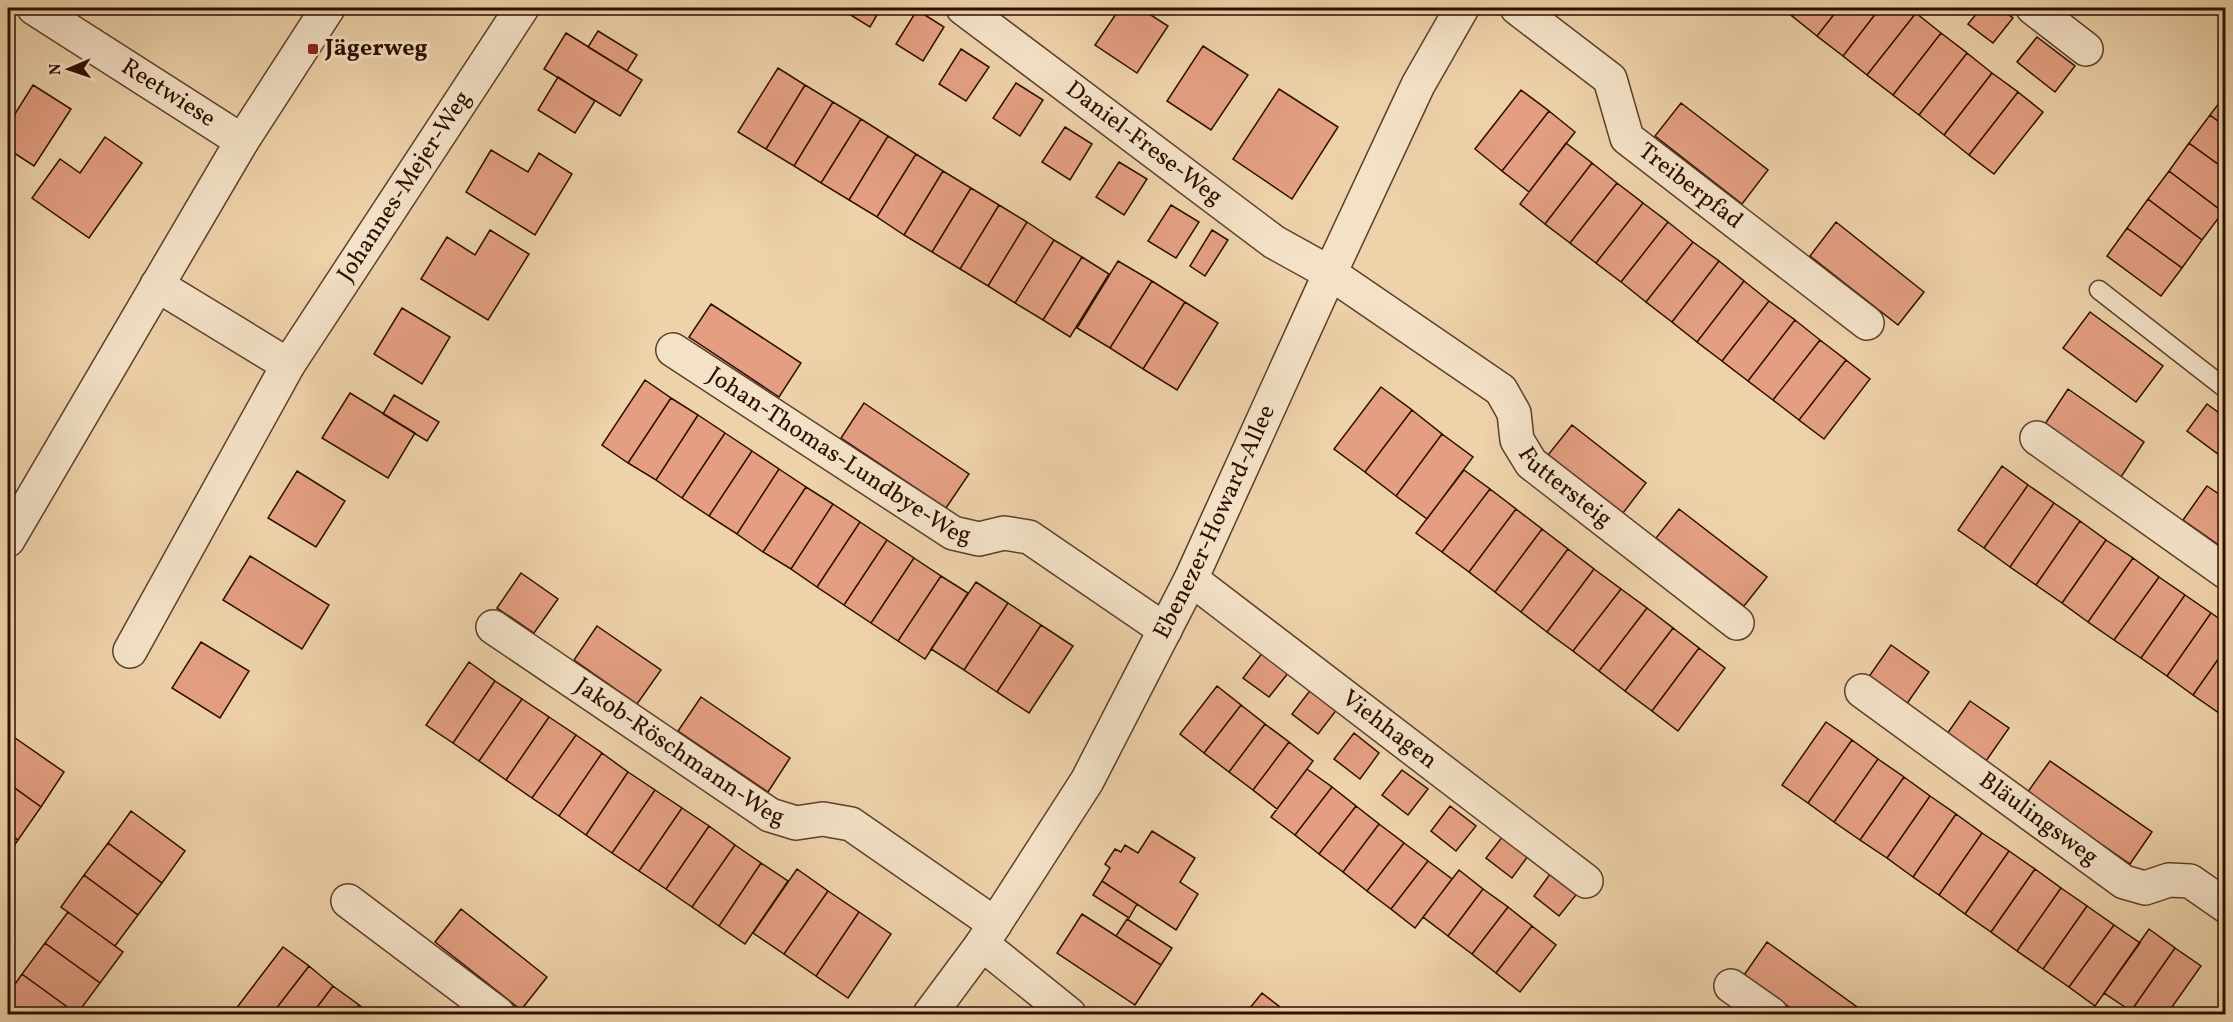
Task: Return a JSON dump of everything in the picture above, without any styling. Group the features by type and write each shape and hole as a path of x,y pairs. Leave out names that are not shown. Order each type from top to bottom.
{"street":[{"name":"Reetwiese","path":"34,8 242,141"},
{"path":"8,540 242,141 328,8"},
{"name":"Johannes-Mejer-Weg","path":"130,651 288,365 522,8"},
{"name":"Daniel-Frese-Weg","path":"963,8 1274,242 1330,273"},
{"name":"Ebenezer-Howard-Allee","path":"930,1014 988,934 1087,781 1191,579 1418,85 1462,8"},
{"name":"Treiberpfad","path":"1517,8 1610,78 1627,138 1867,323"},
{"path":"2032,8 2085,49"},
{"name":"Futtersteig","path":"1330,273 1501,390 1514,413 1517,440 1531,463 1737,623"},
{"path":"157,285 288,365"},
{"name":"Johan-Thomas-Lundbye-Weg","path":"673,350 953,533 979,539 1004,533 1029,537 1165,630"},
{"path":"2037,438 2226,572"},
{"name":"Viehhagen","path":"1191,579 1586,881"},
{"name":"Jakob-Röschmann-Weg","path":"494,627 770,815 796,823 824,819 851,824 988,934 1069,1014"},
{"name":"Bläulingsweg","path":"1862,691 2124,882 2145,888 2169,880 2190,881 2226,906"},
{"path":"348,901 498,1014"},
{"path":"1731,986 1771,1014"}],"lane":[{"path":"2099,290 2226,389"}],"building":[{"path":"842,8 881,8 870,27"},
{"path":"1120,8 1140,8 1168,26 1137,73 1095,45"},
{"path":"1780,8 1798,8 1792,16"},
{"path":"1798,8 1839,8 1817,36 1792,16"},
{"path":"1839,8 1880,8 1843,56 1817,36"},
{"path":"1880,8 1909,8 1916,13 1867,75 1843,56"},
{"path":"1981,8 1999,8 2013,18 1993,43 1968,24"},
{"path":"917,10 944,27 923,61 896,44"},
{"path":"1916,13 1941,33 1893,95 1867,75"},
{"path":"598,31 637,55 627,71 588,47"},
{"path":"566,33 642,80 620,116 544,69"},
{"path":"1941,33 1967,53 1919,115 1893,95"},
{"path":"2037,37 2075,66 2055,92 2017,62"},
{"path":"1203,46 1248,75 1211,130 1167,101"},
{"path":"961,49 989,67 966,101 939,84"},
{"path":"1967,53 1992,73 1944,135 1919,115"},
{"path":"778,68 805,85 766,149 738,132"},
{"path":"1992,73 2018,92 1969,155 1944,135"},
{"path":"558,77 595,101 575,133 538,110"},
{"path":"1016,83 1043,100 1020,136 993,118"},
{"path":"33,85 71,109 34,166 8,149 8,125"},
{"path":"805,85 833,102 794,166 766,149"},
{"path":"1279,89 1338,127 1292,199 1233,159"},
{"path":"1521,90 1549,111 1502,171 1475,149"},
{"path":"2018,92 2043,112 1994,174 1969,155"},
{"path":"2226,94 2226,127 2210,115"},
{"path":"833,102 861,119 821,183 794,166"},
{"path":"1681,103 1768,170 1742,204 1655,136"},
{"path":"1549,111 1575,132 1529,192 1502,171"},
{"path":"2210,115 2226,127 2226,170 2189,143"},
{"path":"861,119 888,136 849,200 821,183"},
{"path":"1065,127 1092,144 1070,180 1042,162"},
{"path":"888,136 916,154 877,217 849,200"},
{"path":"105,137 142,163 89,238 32,198 60,159 80,173"},
{"path":"1566,143 1592,163 1545,224 1520,204"},
{"path":"2189,143 2226,170 2226,208 2223,212 2169,171"},
{"path":"491,150 528,172 539,153 572,174 535,235 466,192"},
{"path":"916,154 943,171 904,235 877,217"},
{"path":"1119,162 1147,179 1124,215 1096,197"},
{"path":"1592,163 1617,183 1570,243 1545,224"},
{"path":"943,171 971,188 932,252 904,235"},
{"path":"2169,171 2223,212 2202,240 2148,199"},
{"path":"1617,183 1643,203 1596,263 1570,243"},
{"path":"971,188 999,205 960,269 932,252"},
{"path":"2148,199 2202,240 2182,268 2127,228"},
{"path":"1643,203 1668,222 1621,282 1596,263"},
{"path":"999,205 1027,222 988,286 960,269"},
{"path":"1171,205 1199,222 1176,258 1148,241"},
{"path":"1027,222 1054,240 1015,303 988,286"},
{"path":"1668,222 1693,242 1646,302 1621,282"},
{"path":"1836,222 1924,292 1898,325 1810,256"},
{"path":"2127,228 2182,268 2161,296 2107,256"},
{"path":"490,230 529,254 488,320 421,279 447,237 475,255"},
{"path":"1212,230 1228,240 1205,276 1190,266"},
{"path":"1054,240 1082,257 1043,320 1015,303"},
{"path":"1693,242 1719,261 1672,322 1646,302"},
{"path":"1082,257 1109,274 1070,337 1043,320"},
{"path":"1118,261 1152,281 1110,348 1077,328"},
{"path":"1719,261 1744,281 1697,342 1672,322"},
{"path":"1152,281 1185,302 1143,369 1110,348"},
{"path":"1744,281 1769,301 1722,361 1697,342"},
{"path":"1769,301 1795,320 1748,381 1722,361"},
{"path":"1185,302 1218,323 1177,390 1143,369"},
{"path":"711,304 801,363 779,397 689,337"},
{"path":"402,308 450,337 422,384 374,354"},
{"path":"2090,312 2163,366 2136,402 2063,348"},
{"path":"1795,320 1820,340 1773,400 1748,381"},
{"path":"1820,340 1846,360 1799,420 1773,400"},
{"path":"1846,360 1870,379 1824,439 1799,420"},
{"path":"645,380 671,398 628,463 602,445"},
{"path":"1381,387 1412,410 1365,472 1334,449"},
{"path":"2068,389 2144,442 2121,477 2045,424"},
{"path":"350,393 415,433 388,478 322,438"},
{"path":"394,395 439,422 427,441 383,414"},
{"path":"671,398 698,415 656,480 628,463"},
{"path":"864,403 969,474 946,508 841,438"},
{"path":"2207,404 2226,418 2226,460 2187,431"},
{"path":"1412,410 1442,434 1396,496 1365,472"},
{"path":"698,415 725,433 682,498 656,480"},
{"path":"1572,425 1646,483 1623,513 1548,455"},
{"path":"725,433 752,451 709,516 682,498"},
{"path":"1442,434 1473,457 1427,519 1396,496"},
{"path":"752,451 779,469 737,534 709,516"},
{"path":"2002,466 2028,485 1984,548 1958,530"},
{"path":"779,469 806,487 763,552 737,534"},
{"path":"1464,470 1490,489 1442,552 1416,533"},
{"path":"297,471 345,501 316,547 268,518"},
{"path":"2028,485 2054,503 2010,567 1984,548"},
{"path":"2207,486 2226,499 2226,550 2183,520"},
{"path":"806,487 833,504 791,569 763,552"},
{"path":"1490,489 1516,509 1469,572 1442,552"},
{"path":"2054,503 2080,521 2036,585 2010,567"},
{"path":"833,504 860,522 817,587 791,569"},
{"path":"1516,509 1542,529 1495,592 1469,572"},
{"path":"1679,509 1767,577 1744,606 1656,538"},
{"path":"2080,521 2106,540 2062,603 2036,585"},
{"path":"860,522 887,540 844,605 817,587"},
{"path":"1542,529 1568,549 1521,612 1495,592"},
{"path":"887,540 914,558 871,623 844,605"},
{"path":"2106,540 2133,558 2088,622 2062,603"},
{"path":"1568,549 1594,569 1547,632 1521,612"},
{"path":"250,556 329,605 302,649 223,600"},
{"path":"914,558 941,576 898,641 871,623"},
{"path":"2133,558 2159,577 2114,640 2088,622"},
{"path":"1594,569 1621,589 1573,651 1547,632"},
{"path":"521,573 558,599 534,633 497,608"},
{"path":"941,576 968,593 925,659 898,641"},
{"path":"2159,577 2185,595 2141,658 2114,640"},
{"path":"976,582 1008,603 964,670 931,649"},
{"path":"1621,589 1647,608 1599,671 1573,651"},
{"path":"2185,595 2211,613 2167,676 2141,658"},
{"path":"1008,603 1041,625 997,692 964,670"},
{"path":"1647,608 1673,628 1625,691 1599,671"},
{"path":"2211,613 2226,623 2226,648 2193,695 2167,676"},
{"path":"1041,625 1073,646 1029,713 997,692"},
{"path":"597,626 661,670 637,704 574,660"},
{"path":"1673,628 1699,648 1652,711 1625,691"},
{"path":"201,642 249,671 220,718 172,688"},
{"path":"1891,645 1929,672 1906,705 1868,678"},
{"path":"1699,648 1725,668 1678,731 1652,711"},
{"path":"2226,648 2226,704 2219,713 2193,695"},
{"path":"1263,652 1289,672 1269,697 1243,678"},
{"path":"469,662 495,681 453,743 426,725"},
{"path":"495,681 522,699 479,761 453,743"},
{"path":"1217,686 1241,705 1204,753 1180,734"},
{"path":"1312,688 1338,708 1318,734 1292,714"},
{"path":"701,697 790,758 768,792 678,731"},
{"path":"522,699 549,717 506,780 479,761"},
{"path":"1970,701 2009,728 1986,761 1947,734"},
{"path":"1241,705 1265,724 1229,772 1204,753"},
{"path":"549,717 576,735 532,798 506,780"},
{"path":"1826,722 1852,740 1808,803 1782,785"},
{"path":"1265,724 1289,742 1253,790 1229,772"},
{"path":"8,733 64,772 41,807 8,783"},
{"path":"1354,733 1379,753 1360,779 1334,759"},
{"path":"576,735 602,753 559,816 532,798"},
{"path":"1852,740 1878,759 1834,822 1808,803"},
{"path":"1289,742 1313,761 1277,809 1253,790"},
{"path":"602,753 628,772 586,835 559,816"},
{"path":"1878,759 1904,777 1860,840 1834,822"},
{"path":"2050,761 2152,832 2130,864 2027,793"},
{"path":"1307,769 1332,787 1295,835 1271,817"},
{"path":"1402,770 1428,789 1408,815 1382,795"},
{"path":"628,772 655,790 612,853 586,835"},
{"path":"1904,777 1930,796 1887,858 1860,840"},
{"path":"8,783 41,807 18,840 8,833"},
{"path":"1332,787 1356,806 1319,854 1295,835"},
{"path":"655,790 682,808 639,871 612,853"},
{"path":"1930,796 1956,814 1913,877 1887,858"},
{"path":"1356,806 1379,824 1343,872 1319,854"},
{"path":"1450,806 1476,826 1456,851 1431,831"},
{"path":"682,808 709,826 666,889 639,871"},
{"path":"131,811 185,851 162,883 108,843"},
{"path":"1956,814 1982,833 1939,895 1913,877"},
{"path":"1379,824 1404,843 1367,891 1343,872"},
{"path":"709,826 735,845 692,907 666,889"},
{"path":"1152,831 1195,858 1180,882 1198,894 1176,930 1102,881 1110,868 1105,864 1115,849 1121,852 1125,845 1138,853"},
{"path":"1506,832 1531,852 1512,878 1486,858"},
{"path":"8,833 18,840 8,855"},
{"path":"1982,833 2009,851 1965,914 1939,895"},
{"path":"108,843 162,883 138,915 84,875"},
{"path":"1404,843 1428,861 1391,909 1367,891"},
{"path":"735,845 761,863 719,926 692,907"},
{"path":"2009,851 2035,869 1991,932 1965,914"},
{"path":"1428,861 1452,879 1415,928 1391,909"},
{"path":"761,863 788,881 745,944 719,926"},
{"path":"797,869 828,891 784,954 753,933"},
{"path":"2035,869 2061,888 2017,951 1991,932"},
{"path":"1459,870 1483,889 1448,936 1423,917"},
{"path":"1553,870 1580,890 1559,916 1534,896"},
{"path":"84,875 138,915 115,946 61,907"},
{"path":"1102,881 1137,904 1129,918 1093,895"},
{"path":"2061,888 2087,906 2043,969 2017,951"},
{"path":"1483,889 1508,907 1472,954 1448,936"},
{"path":"828,891 859,912 816,976 784,954"},
{"path":"2087,906 2114,925 2069,987 2043,969"},
{"path":"1508,907 1532,926 1496,973 1472,954"},
{"path":"461,909 547,977 521,1010 435,942"},
{"path":"68,912 123,952 100,983 45,943"},
{"path":"859,912 891,934 848,998 816,976"},
{"path":"1082,914 1161,965 1135,1005 1057,953"},
{"path":"1127,919 1172,948 1161,965 1116,936"},
{"path":"2114,925 2140,943 2095,1006 2069,987"},
{"path":"1532,926 1556,945 1520,992 1496,973"},
{"path":"2149,929 2175,948 2131,1011 2104,993"},
{"path":"1767,942 1857,1007 1851,1014 1799,1014 1744,975"},
{"path":"45,943 100,983 77,1014 22,974"},
{"path":"283,947 309,966 272,1014 241,1014 235,1010"},
{"path":"2175,948 2201,966 2167,1014 2135,1014 2131,1011"},
{"path":"309,966 333,986 312,1014 272,1014"},
{"path":"22,974 77,1014 12,1014 8,1011 8,994"},
{"path":"333,986 359,1005 352,1014 312,1014"},
{"path":"1262,993 1289,1014 1245,1014"},
{"path":"359,1005 372,1014 352,1014"}],"place":[{"name":"Jägerweg","path":"313,49"}]}
